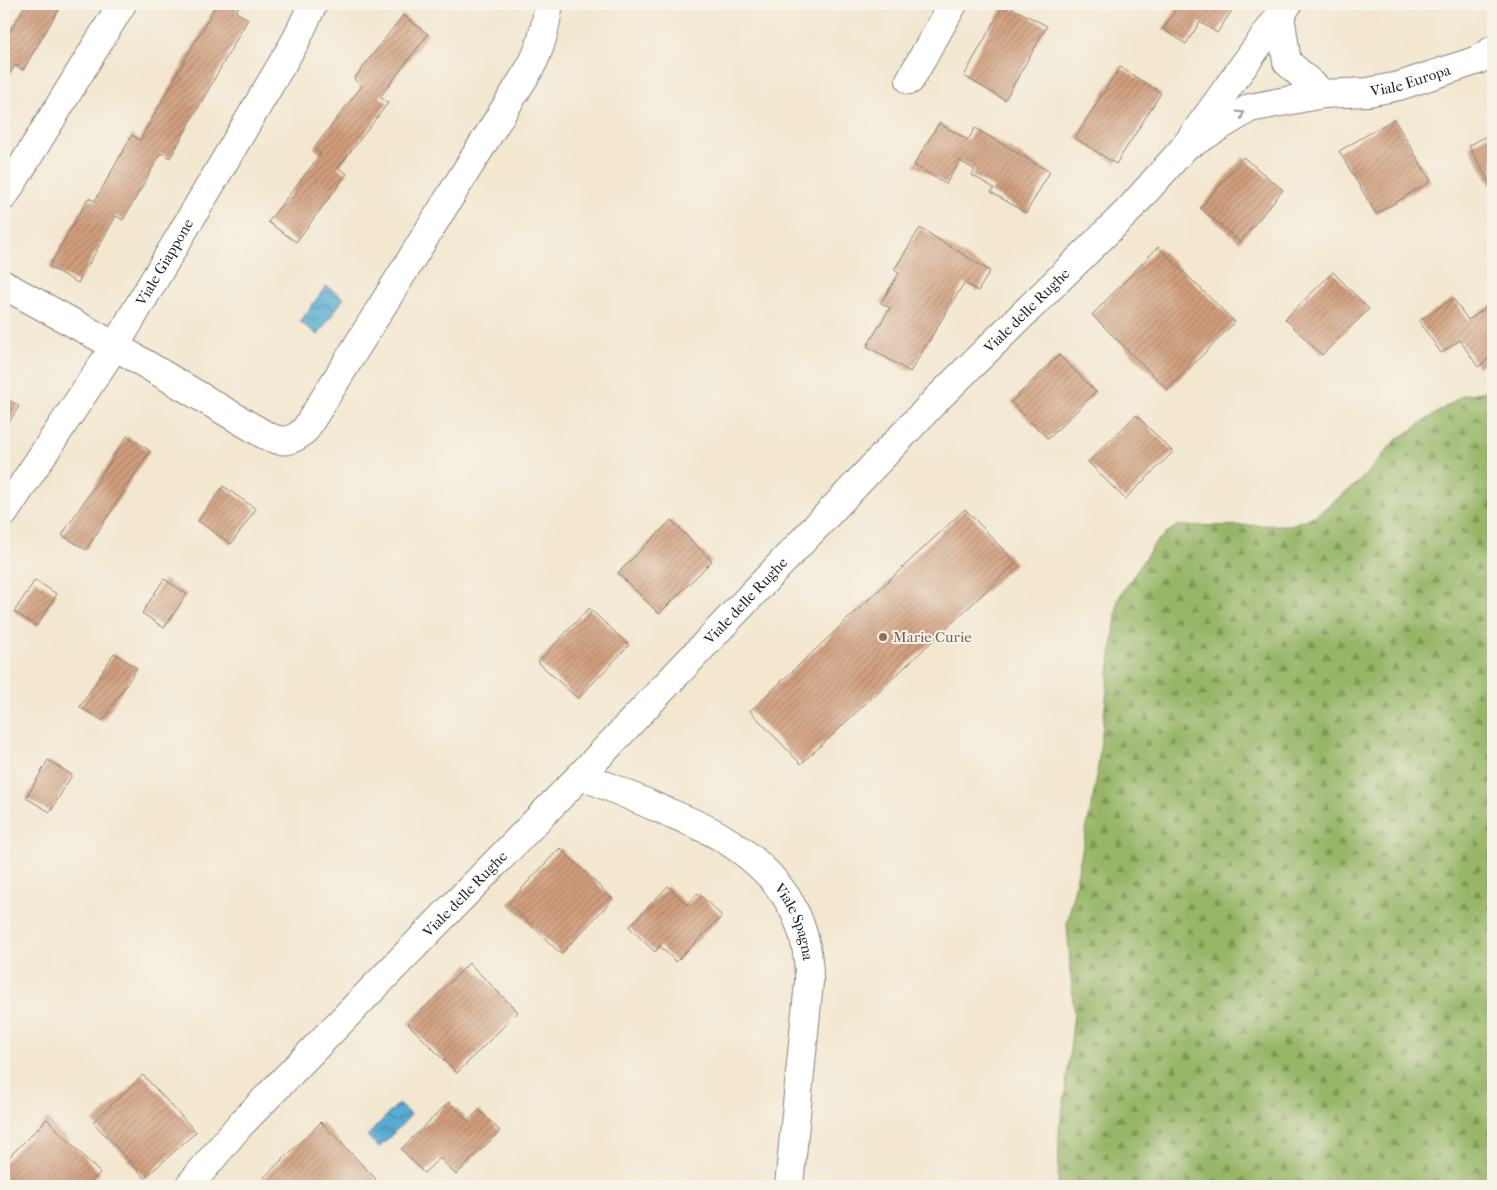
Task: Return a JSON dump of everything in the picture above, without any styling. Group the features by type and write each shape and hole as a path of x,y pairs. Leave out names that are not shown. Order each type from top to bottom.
{"street":[{"path":"4,196 122,4"},
{"name":"Viale Giappone","path":"4,513 115,346 295,42 313,4"},
{"path":"4,285 115,346 272,438 293,439 305,430 530,68 544,36 550,4"},
{"path":"910,80 953,4"},
{"path":"1284,10 1286,62 1323,94"},
{"name":"Viale delle Rughe","path":"189,1186 239,1126 581,775 936,400 1128,211 1184,148 1284,10"},
{"name":"Viale Europa","path":"1184,148 1250,108 1323,94 1368,92 1399,86 1478,60 1493,50"},
{"name":"Viale Spagna","path":"581,775 699,825 720,836 742,851 779,885 800,921 806,941 809,969 789,1186"}],"green space":[{"path":"1493,390 1493,1186 1058,1186 1059,1131 1074,1014 1067,925 1096,782 1118,599 1155,543 1176,526 1291,525 1316,515 1359,482 1394,442 1463,395"}],"water":[{"path":"326,286 344,298 318,335 300,322"},
{"path":"398,1104 411,1115 379,1148 367,1136"}],"building":[{"path":"26,4 62,4 23,70 15,65 4,83 4,41"},
{"path":"214,4 240,4 236,12 248,19 170,158 161,153 123,220 116,216 78,283 49,267 88,198 95,201 132,135 140,140 216,5"},
{"path":"1004,4 1047,26 1005,100 964,76"},
{"path":"1179,4 1236,4 1217,33 1200,22 1186,44 1163,29"},
{"path":"403,15 428,34 380,97 388,103 338,168 347,174 296,242 268,222 321,154 314,148 362,86 354,79"},
{"path":"1120,67 1161,93 1116,164 1075,138"},
{"path":"1394,119 1431,181 1376,214 1339,151"},
{"path":"939,123 968,140 975,128 1050,172 1026,213 991,192 994,188 972,175 975,170 960,161 946,184 914,165"},
{"path":"1493,132 1493,186 1492,187 1469,146"},
{"path":"1243,157 1283,190 1240,242 1200,208"},
{"path":"920,228 990,271 978,291 964,283 910,372 867,346 890,308 881,303 899,273 894,270"},
{"path":"1158,247 1235,322 1168,390 1092,315"},
{"path":"1333,272 1369,309 1322,355 1285,319"},
{"path":"1453,298 1468,320 1493,303 1493,356 1478,367 1460,340 1441,353 1419,321"},
{"path":"1059,355 1096,392 1048,439 1011,402"},
{"path":"4,397 19,406 4,430"},
{"path":"1136,415 1173,452 1125,499 1088,462"},
{"path":"127,436 150,451 86,550 62,535"},
{"path":"223,486 256,509 231,544 198,521"},
{"name":"Marie Curie","path":"965,509 1016,563 801,764 750,711"},
{"path":"671,520 712,561 659,614 618,573"},
{"path":"164,579 187,594 164,628 142,613"},
{"path":"35,580 57,594 37,626 14,612"},
{"path":"589,608 629,645 578,699 538,662"},
{"path":"114,653 137,668 103,721 80,707"},
{"path":"48,760 72,775 50,812 26,798"},
{"path":"560,848 613,899 561,954 508,903"},
{"path":"668,886 687,905 698,893 722,916 676,962 660,946 655,952 629,927"},
{"path":"469,963 518,1012 457,1073 408,1024"},
{"path":"143,1075 196,1132 145,1178 93,1122"},
{"path":"449,1102 468,1121 479,1110 500,1131 456,1175 440,1158 424,1173 401,1149"},
{"path":"47,1119 100,1173 87,1186 4,1186 4,1162"},
{"path":"321,1122 376,1179 368,1186 255,1186"}],"place":[{"name":"Marie Curie","path":"883,637"}]}
